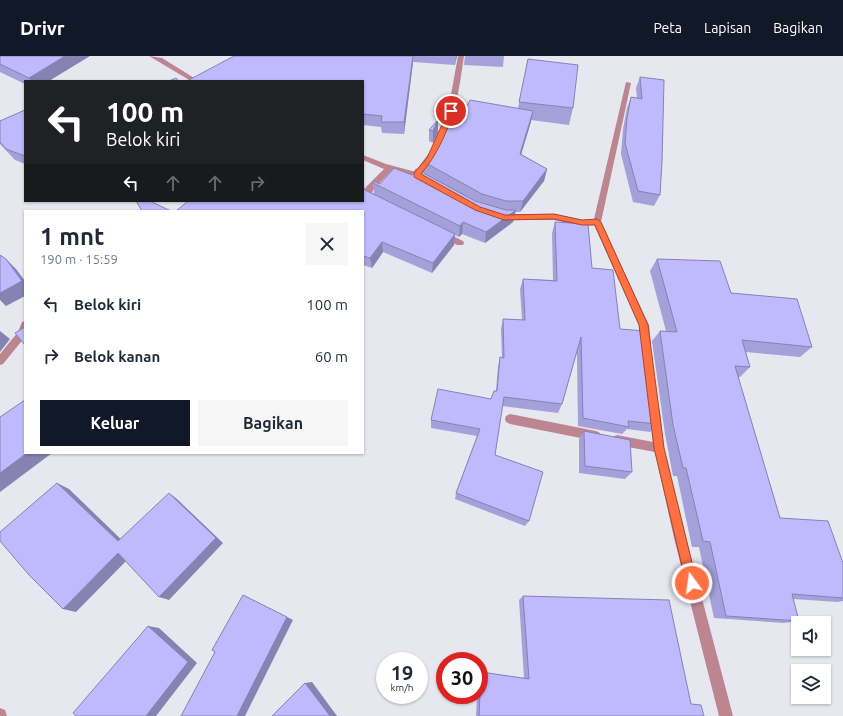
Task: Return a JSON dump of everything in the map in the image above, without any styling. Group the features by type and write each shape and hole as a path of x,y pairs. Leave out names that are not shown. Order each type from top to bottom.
{"street":[{"path":"152,56 160,59 194,80"},
{"path":"444,130 451,111 461,56"},
{"path":"628,84 597,222 644,325 648,354"},
{"path":"417,175 430,159 436,147"},
{"path":"364,157 389,168 417,175 430,182"},
{"path":"384,204 370,197 368,194 369,189 389,168"},
{"path":"491,213 504,218 554,217 582,223 597,222"},
{"path":"432,229 460,243"},
{"path":"0,361 22,334 24,328"},
{"path":"654,397 659,448 680,538 726,716"},
{"path":"510,419 659,448"}],"building":[{"path":"0,56 65,56 29,78 0,64"},
{"path":"234,56 413,56 404,122 381,122 382,116 364,114 364,80 189,80"},
{"path":"528,59 578,65 573,108 519,102"},
{"path":"640,77 664,80 660,195 638,191 625,143 627,118 631,97 642,99"},
{"path":"470,100 533,111 520,154 547,169 523,201 506,201 482,194 424,162 443,135 441,134 451,109 465,110"},
{"path":"24,110 24,156 6,149 0,142 0,121"},
{"path":"438,120 433,131 429,130"},
{"path":"394,168 412,175 416,169 475,201 506,210 516,210 486,232 463,222 460,226 373,183 373,181 380,184"},
{"path":"364,188 365,190 455,234 433,263 382,242 370,258 364,256 364,210 177,210 187,202 364,202"},
{"path":"137,202 152,202 169,210 141,210"},
{"path":"555,222 588,224 592,268 613,270 620,329 645,331 657,424 628,421 629,427 583,418 581,337 562,404 504,397 495,455 543,472 529,521 456,493 480,429 431,420 438,389 491,399 494,391 497,391 500,357 504,358 503,319 525,320 523,279 557,281"},
{"path":"0,255 6,259 22,281 0,293"},
{"path":"657,259 720,261 731,293 797,299 812,347 742,340 750,367 735,366 780,518 828,521 843,563 843,598 792,594 798,616 791,616 791,620 726,616 710,542 703,541 686,468 683,468 673,425 660,331 677,332"},
{"path":"24,328 24,344 15,333"},
{"path":"24,401 24,454 26,454 0,473 0,417"},
{"path":"584,431 630,440 632,472 585,466"},
{"path":"57,483 118,541 169,493 216,538 159,597 118,553 63,609 29,575 0,541 0,532"},
{"path":"243,595 287,617 237,716 181,716 215,652 212,650"},
{"path":"523,596 669,600 691,704 701,705 704,716 479,716 480,704 488,704 488,673 529,679"},
{"path":"148,626 188,662 146,716 76,716 73,713"},
{"path":"305,683 330,716 272,716"}],"route":[{"path":"451,111 442,136 430,159 417,175 478,209 504,218 554,217 582,223 597,222 644,325 659,448 692,583"}]}
